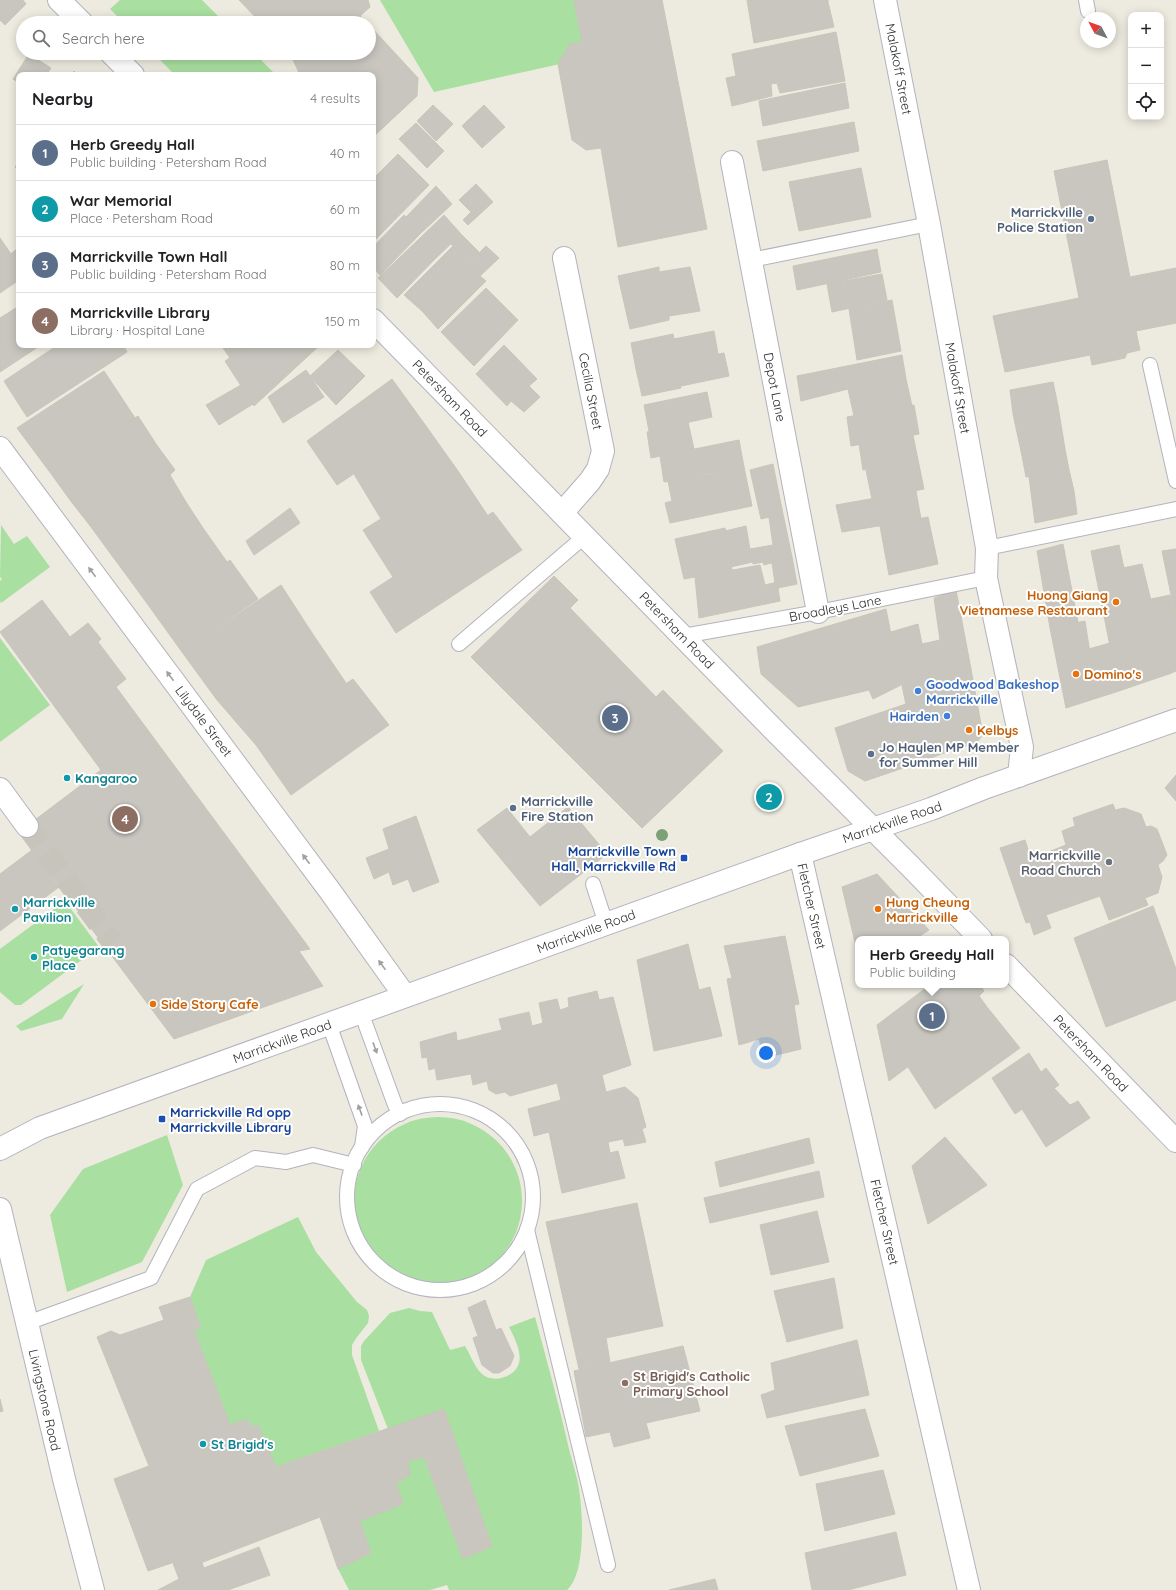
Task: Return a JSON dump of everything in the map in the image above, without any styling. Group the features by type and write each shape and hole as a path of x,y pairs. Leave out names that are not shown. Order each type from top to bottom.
{"street":[{"path":"59,0 75,16"},
{"name":"Malakoff Street","path":"885,0 929,224 987,548 986,578 1022,747 1019,776"},
{"path":"118,60 130,72"},
{"name":"Depot Lane","path":"732,162 818,612"},
{"name":"Cecilia Street","path":"562,513 590,481 598,469 603,451 564,258"},
{"name":"Petersham Road","path":"376,323 978,936"},
{"name":"Lilydale Street","path":"0,448 330,890 405,996"},
{"name":"Marrickville Road","path":"0,1149 40,1128 800,854 931,810 984,788 1176,720"},
{"path":"0,790 27,826"},
{"name":"Fletcher Street","path":"800,854 969,1590"},
{"name":"Petersham Road","path":"1009,968 1176,1141"},
{"name":"Livingstone Road","path":"0,1209 63,1476 93,1590"}],"lane":[{"path":"751,260 929,224"},
{"path":"1150,365 1176,481"},
{"path":"987,548 1176,509"},
{"path":"459,644 585,536"},
{"name":"Broadleys Lane","path":"683,636 818,612 986,578"},
{"path":"593,884 606,924"},
{"path":"361,1012 395,1105 400,1114"},
{"path":"329,1024 365,1126 362,1148"},
{"path":"439,1104 469,1108 496,1122 517,1143 530,1170 534,1201 527,1230 512,1257 489,1276 461,1288 431,1290 402,1282 376,1265 357,1239 348,1208 349,1177 362,1148 383,1124 409,1109 439,1104"},
{"path":"27,1323 151,1278 197,1189 255,1158 286,1162 313,1156 354,1165"},
{"path":"527,1230 608,1565"}],"green space":[{"path":"120,0 202,0 218,16 117,16 110,9"},
{"path":"380,0 575,0 587,58 434,92"},
{"path":"160,60 261,60 273,72 172,72"},
{"path":"1,525 14,544 27,536 50,567 1,603 0,581 2,579 0,577"},
{"path":"0,638 50,705 0,742"},
{"path":"65,901 99,947 21,1005 15,1005 0,992 0,949"},
{"path":"84,984 62,1019 21,1031 16,1026"},
{"path":"430,1117 446,1117 470,1123 485,1131 498,1141 508,1154 516,1169 521,1185 521,1217 516,1233 508,1248 498,1261 485,1271 462,1282 446,1285 430,1285 406,1279 391,1271 378,1261 368,1248 357,1225 354,1209 354,1193 360,1169 368,1154 378,1141 391,1131 414,1120"},
{"path":"167,1135 183,1185 142,1262 67,1292 50,1215 83,1169"},
{"path":"298,1217 316,1252 357,1302 367,1310 369,1316 368,1323 352,1345 352,1355 379,1431 276,1467 258,1425 252,1427 247,1419 230,1425 194,1330 201,1327 190,1297 206,1260"},
{"path":"409,1308 432,1312 450,1350 465,1346 481,1373 485,1376 496,1379 508,1376 517,1368 519,1363 520,1358 518,1349 509,1327 535,1317 577,1479 581,1507 582,1532 580,1560 573,1582 567,1590 449,1590 447,1585 430,1590 349,1590 338,1569 371,1553 360,1521 402,1504 396,1483 408,1461 424,1457 463,1559 492,1546 444,1410 388,1429 361,1360 361,1346 364,1341 390,1313"}],"building":[{"path":"0,0 23,0 26,4 5,25 0,20"},
{"path":"239,0 368,0 370,7 360,16 254,16"},
{"path":"574,0 662,0 707,229 618,247 601,148 586,150 572,140 558,64 570,44 582,42"},
{"path":"747,0 828,0 828,2 750,18"},
{"path":"828,2 834,27 754,43 750,18"},
{"path":"836,32 845,81 780,93 777,83 771,84 772,96 732,106 726,78 736,76 732,54"},
{"path":"376,33 418,78 417,96 376,134 376,72 299,72 293,60 376,60"},
{"path":"25,60 38,60 51,68 48,72 17,72"},
{"path":"16,74 16,81 13,79"},
{"path":"845,83 849,108 763,126 759,101"},
{"path":"433,105 453,124 436,141 417,121"},
{"path":"484,105 505,127 482,148 462,126"},
{"path":"854,122 859,151 763,171 757,141"},
{"path":"416,123 444,151 427,168 399,139"},
{"path":"398,154 429,185 376,239 376,176"},
{"name":"Marrickville Police Station","path":"1107,160 1130,277 1176,268 1176,323 1136,331 1140,350 1127,353 1125,358 1092,365 1090,355 1005,372 993,316 1079,298 1054,171"},
{"path":"861,168 871,217 799,231 789,182"},
{"path":"476,184 493,202 468,225 463,220 471,212 459,200"},
{"path":"436,186 452,204 421,233 406,217"},
{"path":"404,215 421,233 380,275 376,270 376,244"},
{"path":"444,215 461,234 434,260 417,241"},
{"path":"461,234 479,252 459,273 443,256 453,246 451,244"},
{"path":"0,238 11,254 16,250 16,282 0,293"},
{"path":"417,241 434,260 397,298 378,278"},
{"path":"486,246 499,258 480,276 486,281 438,329 422,311"},
{"path":"877,249 881,272 797,290 793,266"},
{"path":"443,256 459,273 422,311 404,295"},
{"path":"659,267 659,272 690,267 700,311 669,316 669,320 630,329 618,276"},
{"path":"882,274 887,300 832,312 827,284"},
{"path":"486,288 518,320 474,366 441,332"},
{"path":"892,300 901,351 857,360 849,309"},
{"path":"16,308 16,348 36,348 0,372 0,318"},
{"path":"714,331 718,354 636,369 631,343 673,334 674,339"},
{"path":"504,345 537,379 529,386 540,397 524,412 511,401 507,406 476,374"},
{"path":"54,348 125,348 127,352 27,417 4,381"},
{"path":"223,348 245,348 230,358"},
{"path":"245,348 317,348 254,406 225,361"},
{"path":"338,350 365,376 336,405 310,376"},
{"path":"724,353 729,376 681,386 675,362"},
{"path":"902,355 906,379 848,389 801,401 797,376"},
{"path":"675,362 681,388 642,396 636,369"},
{"path":"306,370 324,397 283,423 268,397"},
{"path":"104,371 135,418 52,475 17,428"},
{"path":"392,379 426,426 337,485 307,441"},
{"path":"906,379 912,406 854,416 848,389"},
{"path":"1053,382 1058,406 1013,414 1010,390"},
{"path":"241,385 253,404 219,425 206,405"},
{"path":"707,392 712,417 649,431 644,405"},
{"path":"914,405 919,434 851,446 847,417"},
{"path":"1058,406 1065,449 1022,456 1013,414"},
{"path":"138,416 156,444 70,500 52,475"},
{"path":"688,422 694,449 651,458 647,432"},
{"path":"426,426 458,471 381,519 354,474"},
{"path":"913,435 918,460 863,470 859,444"},
{"path":"739,440 744,467 664,482 660,456"},
{"path":"156,444 175,470 170,475 91,527 70,500"},
{"path":"1065,449 1069,470 1026,477 1022,456"},
{"path":"918,460 924,489 872,499 866,470"},
{"path":"773,464 783,514 761,519 750,470"},
{"path":"744,467 752,506 713,514 707,475"},
{"path":"1069,470 1074,491 1032,500 1029,477"},
{"path":"458,471 488,516 393,577 363,530"},
{"path":"170,475 186,502 110,553 91,527"},
{"path":"707,475 713,514 670,523 665,503 672,501 668,481"},
{"path":"916,491 921,519 842,532 836,505"},
{"path":"1074,491 1077,514 1035,523 1032,500"},
{"path":"186,502 203,528 130,580 110,553"},
{"path":"290,508 300,523 254,555 246,541"},
{"path":"493,512 522,550 396,633 370,592"},
{"path":"783,514 792,557 764,565 763,562 753,564 750,549 773,545 769,517"},
{"path":"928,517 938,564 889,575 880,526"},
{"path":"746,526 752,562 731,567 725,531"},
{"path":"203,528 227,562 154,613 130,580"},
{"path":"725,528 732,570 684,579 675,539"},
{"path":"1063,544 1078,622 1050,628 1037,551"},
{"name":"Huong Giang Vietnamese Restaurant","path":"1119,545 1148,681 1119,691 1091,551"},
{"path":"1176,549 1176,619 1162,551"},
{"path":"792,557 797,584 778,588 777,582 775,583 772,563"},
{"path":"230,560 258,599 182,652 154,613"},
{"path":"1142,564 1169,674 1148,681 1123,568"},
{"path":"760,565 765,585 777,582 780,601 699,618 695,577"},
{"path":"554,576 578,600 570,608 656,697 663,690 723,751 642,828 471,657"},
{"path":"281,585 312,633 217,700 182,652"},
{"path":"956,590 971,669 929,679 922,644 940,640 934,598"},
{"path":"1170,595 1176,619 1176,671 1169,674 1151,599"},
{"path":"42,600 70,637 88,623 101,639 98,642 126,679 116,687 310,949 299,951 323,986 174,1039 19,832 101,770 0,632"},
{"path":"886,609 901,685 873,699 869,690 798,707 761,674 757,647"},
{"name":"Domino's","path":"1085,621 1097,698 1066,708 1050,628"},
{"name":"Goodwood Bakeshop Marrickville","path":"918,624 944,753 918,763 891,632"},
{"path":"312,633 346,683 256,745 217,700"},
{"path":"1110,643 1119,691 1097,698 1089,649"},
{"path":"971,669 983,735 976,743 944,753 929,679"},
{"path":"353,679 389,725 291,795 256,745"},
{"path":"906,704 918,763 865,781 848,771 835,728"},
{"path":"1176,775 1176,801 1165,788"},
{"path":"1113,804 1115,810 1124,808 1141,814 1146,827 1151,826 1157,829 1167,855 1158,865 1162,877 1158,893 1145,898 1148,905 1109,920 1100,896 1046,915 1051,928 1034,935 1030,922 1026,923 1000,848 1025,840 1031,859 1066,845 1062,831 1075,826 1073,818"},
{"path":"568,807 607,854 540,906 477,830 507,808 530,837"},
{"path":"416,816 439,882 413,892 408,879 393,885 389,872 374,879 366,858 389,849 383,829"},
{"name":"Marrickville Pavilion","path":"32,850 59,887 0,931 0,874"},
{"name":"Hung Cheung Marrickville","path":"877,874 929,930 920,936 855,936 855,942 842,887"},
{"path":"1153,906 1176,969 1176,1000 1106,1027 1074,938"},
{"path":"785,936 799,1004 794,1005 801,1049 764,1058 759,1039 739,1045 727,979 732,978 724,946"},
{"path":"688,944 699,990 710,987 722,1036 654,1051 637,960"},
{"path":"926,988 982,988 984,991 979,996 987,1007 889,1081 877,1025"},
{"path":"597,991 599,1000 613,997 631,1065 602,1075 606,1092 625,1087 638,1098 646,1127 642,1129 646,1142 625,1146 623,1139 608,1142 610,1153 618,1151 625,1178 562,1193 549,1132 534,1136 528,1109 561,1100 557,1083 510,1096 505,1092 496,1094 489,1090 487,1081 473,1085 471,1074 437,1080 435,1068 429,1070 427,1057 422,1058 420,1042 456,1032 457,1041 502,1030 499,1019 529,1012 532,1026 543,1023 539,1003 557,999 560,1010 569,1007 568,998"},
{"path":"987,1007 1020,1048 935,1109 908,1067"},
{"path":"1029,1053 1041,1072 1046,1068 1059,1085 1015,1114 992,1078"},
{"path":"1054,1088 1070,1105 1078,1101 1090,1118 1046,1147 1022,1109"},
{"path":"945,1137 987,1185 928,1224 912,1166"},
{"path":"809,1138 814,1163 720,1187 715,1162"},
{"path":"819,1171 824,1197 710,1223 704,1198"},
{"path":"637,1203 663,1326 606,1338 610,1362 579,1369 546,1222"},
{"path":"817,1211 829,1262 771,1275 760,1225"},
{"path":"834,1278 843,1328 787,1342 774,1291"},
{"name":"St Brigid's","path":"190,1297 201,1328 194,1330 230,1425 247,1419 252,1427 258,1425 276,1467 444,1409 492,1546 463,1559 424,1457 408,1461 410,1475 396,1483 403,1504 360,1521 371,1553 338,1569 320,1517 198,1564 195,1555 148,1571 114,1479 149,1466 97,1337 111,1331 120,1335 164,1320 159,1307"},
{"path":"485,1300 496,1330 501,1328 514,1356 510,1366 499,1373 493,1373 482,1365 473,1338 478,1336 468,1308"},
{"path":"857,1340 869,1395 767,1418 761,1395 775,1390 771,1363"},
{"path":"683,1346 700,1411 646,1423 650,1438 614,1447 610,1432 586,1437 574,1371"},
{"path":"0,1399 3,1411 0,1412"},
{"path":"865,1409 879,1456 800,1476 785,1426"},
{"path":"883,1470 895,1514 825,1531 816,1484"},
{"path":"896,1532 906,1575 848,1590 812,1590 805,1553"},
{"path":"259,1547 270,1575 228,1590 158,1590 179,1579 173,1563 195,1555 198,1564 202,1563 204,1568"},
{"path":"715,1579 718,1590 669,1590"}],"tunnel":[{"path":"27,826 113,943"}],"place":[{"name":"Marrickville Police Station","path":"1091,219"},
{"name":"Huong Giang Vietnamese Restaurant","path":"1116,602"},
{"name":"Domino's","path":"1076,674"},
{"name":"Goodwood Bakeshop Marrickville","path":"918,691"},
{"name":"Hairden","path":"947,716"},
{"name":"Marrickville Town Hall","path":"615,718"},
{"name":"Kelbys","path":"969,730"},
{"name":"Jo Haylen MP Member for Summer Hill","path":"871,754"},
{"name":"Kangaroo","path":"67,778"},
{"name":"War Memorial","path":"769,797"},
{"name":"Marrickville Fire Station","path":"513,808"},
{"name":"Marrickville Library","path":"125,819"},
{"name":"Marrickville Town Hall, Marrickville Rd","path":"684,858"},
{"name":"Marrickville Road Church","path":"1109,862"},
{"name":"Marrickville Pavilion","path":"15,909"},
{"name":"Hung Cheung Marrickville","path":"878,909"},
{"name":"Patyegarang Place","path":"34,957"},
{"name":"Side Story Cafe","path":"153,1004"},
{"name":"Herb Greedy Hall","path":"932,1016"},
{"name":"Marrickville Rd opp Marrickville Library","path":"162,1119"},
{"name":"St Brigid's Catholic Primary School","path":"625,1383"},
{"name":"St Brigid's","path":"203,1444"}]}
